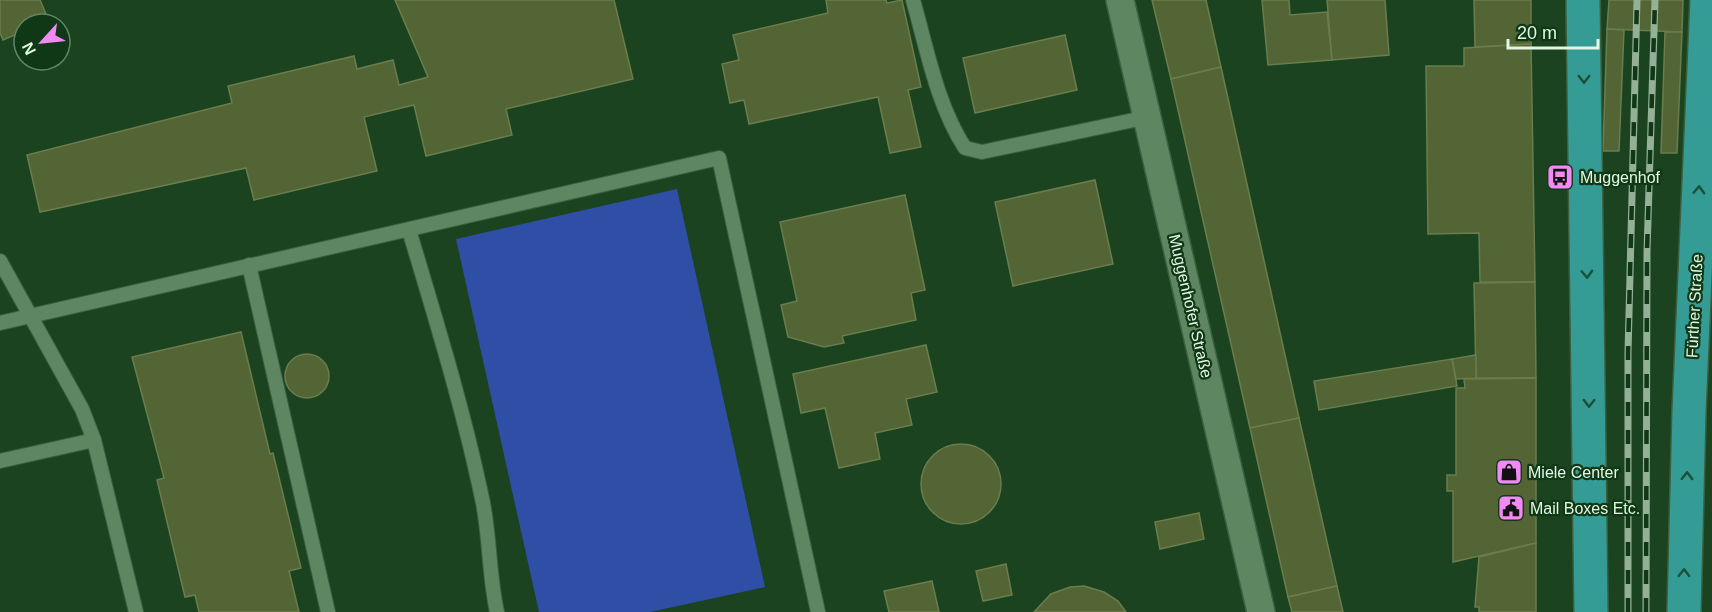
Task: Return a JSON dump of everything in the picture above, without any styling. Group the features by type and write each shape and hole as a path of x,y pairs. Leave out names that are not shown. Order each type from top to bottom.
{"main road":[{"path":"1583,0 1591,612"},
{"name":"Fürther Straße","path":"1684,612 1689,412 1704,249 1707,0"}],"street":[{"name":"Muggenhofer Straße","path":"1120,0 1262,612"}],"lane":[{"path":"913,0 937,82 955,133 965,148 982,152 1148,117"},
{"path":"0,323 719,158 818,612"},
{"path":"409,230 444,345 484,505 492,589 497,612"},
{"path":"0,261 82,409 93,440 136,612"},
{"path":"249,266 328,612"},
{"path":"0,461 93,440"}],"water":[{"path":"677,189 765,587 650,612 539,612 456,239"}],"building":[{"path":"0,0 40,0 45,12 12,12 12,36 3,40 0,33"},
{"path":"395,0 614,0 633,79 506,109 512,135 426,156 414,105 364,117 377,171 254,200 246,168 40,212 27,155 232,103 228,86 354,56 357,69 393,60 399,85 428,77"},
{"path":"826,0 886,0 887,3 902,0 921,87 908,90 921,147 890,153 878,97 749,124 744,100 730,103 722,64 739,60 733,35 828,13"},
{"path":"1152,0 1206,0 1221,67 1171,79"},
{"path":"1262,0 1289,0 1290,15 1327,12 1332,60 1268,65"},
{"path":"1327,0 1385,0 1389,55 1332,60"},
{"path":"1474,0 1531,0 1531,44 1475,47"},
{"path":"1609,0 1683,0 1682,32 1607,29"},
{"path":"1607,29 1624,30 1619,151 1603,151"},
{"path":"1665,32 1682,32 1677,153 1661,153"},
{"path":"1065,35 1077,90 975,113 963,58"},
{"path":"1531,44 1535,282 1480,282 1479,233 1428,234 1426,66 1464,66 1464,48"},
{"path":"1221,67 1299,418 1250,428 1171,79"},
{"path":"1095,180 1113,264 1013,286 995,202"},
{"path":"905,195 925,290 911,293 916,320 842,336 844,343 824,347 788,337 781,305 797,301 780,222"},
{"path":"1535,282 1536,378 1476,378 1474,283"},
{"path":"241,332 270,454 273,453 301,568 289,571 299,612 199,612 195,595 185,597 157,480 164,478 132,357"},
{"path":"926,345 937,392 906,399 912,425 875,433 880,459 839,468 825,408 801,413 793,374"},
{"path":"307,354 316,355 323,360 328,367 328,385 323,392 316,397 307,398 298,397 291,392 286,385 285,376 286,367 291,360 298,355"},
{"path":"1476,355 1476,378 1456,379 1452,359"},
{"path":"1452,359 1457,386 1319,410 1314,381"},
{"path":"1536,378 1536,543 1453,562 1453,491 1447,491 1447,475 1456,475 1456,388 1465,388 1464,379"},
{"path":"1299,418 1337,586 1288,597 1250,428"},
{"path":"961,444 976,447 989,456 998,469 1001,484 998,499 989,512 976,521 961,524 946,521 933,512 924,499 921,484 924,469 933,456 946,447"},
{"path":"1199,513 1204,539 1160,549 1155,522"},
{"path":"1536,543 1536,612 1479,612 1479,607 1475,607 1479,557"},
{"path":"1006,564 1012,595 983,601 976,571"},
{"path":"932,581 939,612 889,612 884,591"},
{"path":"1084,586 1104,592 1118,601 1126,612 1034,612 1051,594 1070,587"},
{"path":"1337,586 1343,612 1292,612 1288,597"}],"railway":[{"path":"1628,612 1628,353 1637,0"},
{"path":"1646,612 1647,251 1655,0"}],"place":[{"name":"Muggenhof","path":"1560,177"},
{"name":"Miele Center","path":"1509,472"},
{"name":"Mail Boxes Etc.","path":"1511,508"}]}
